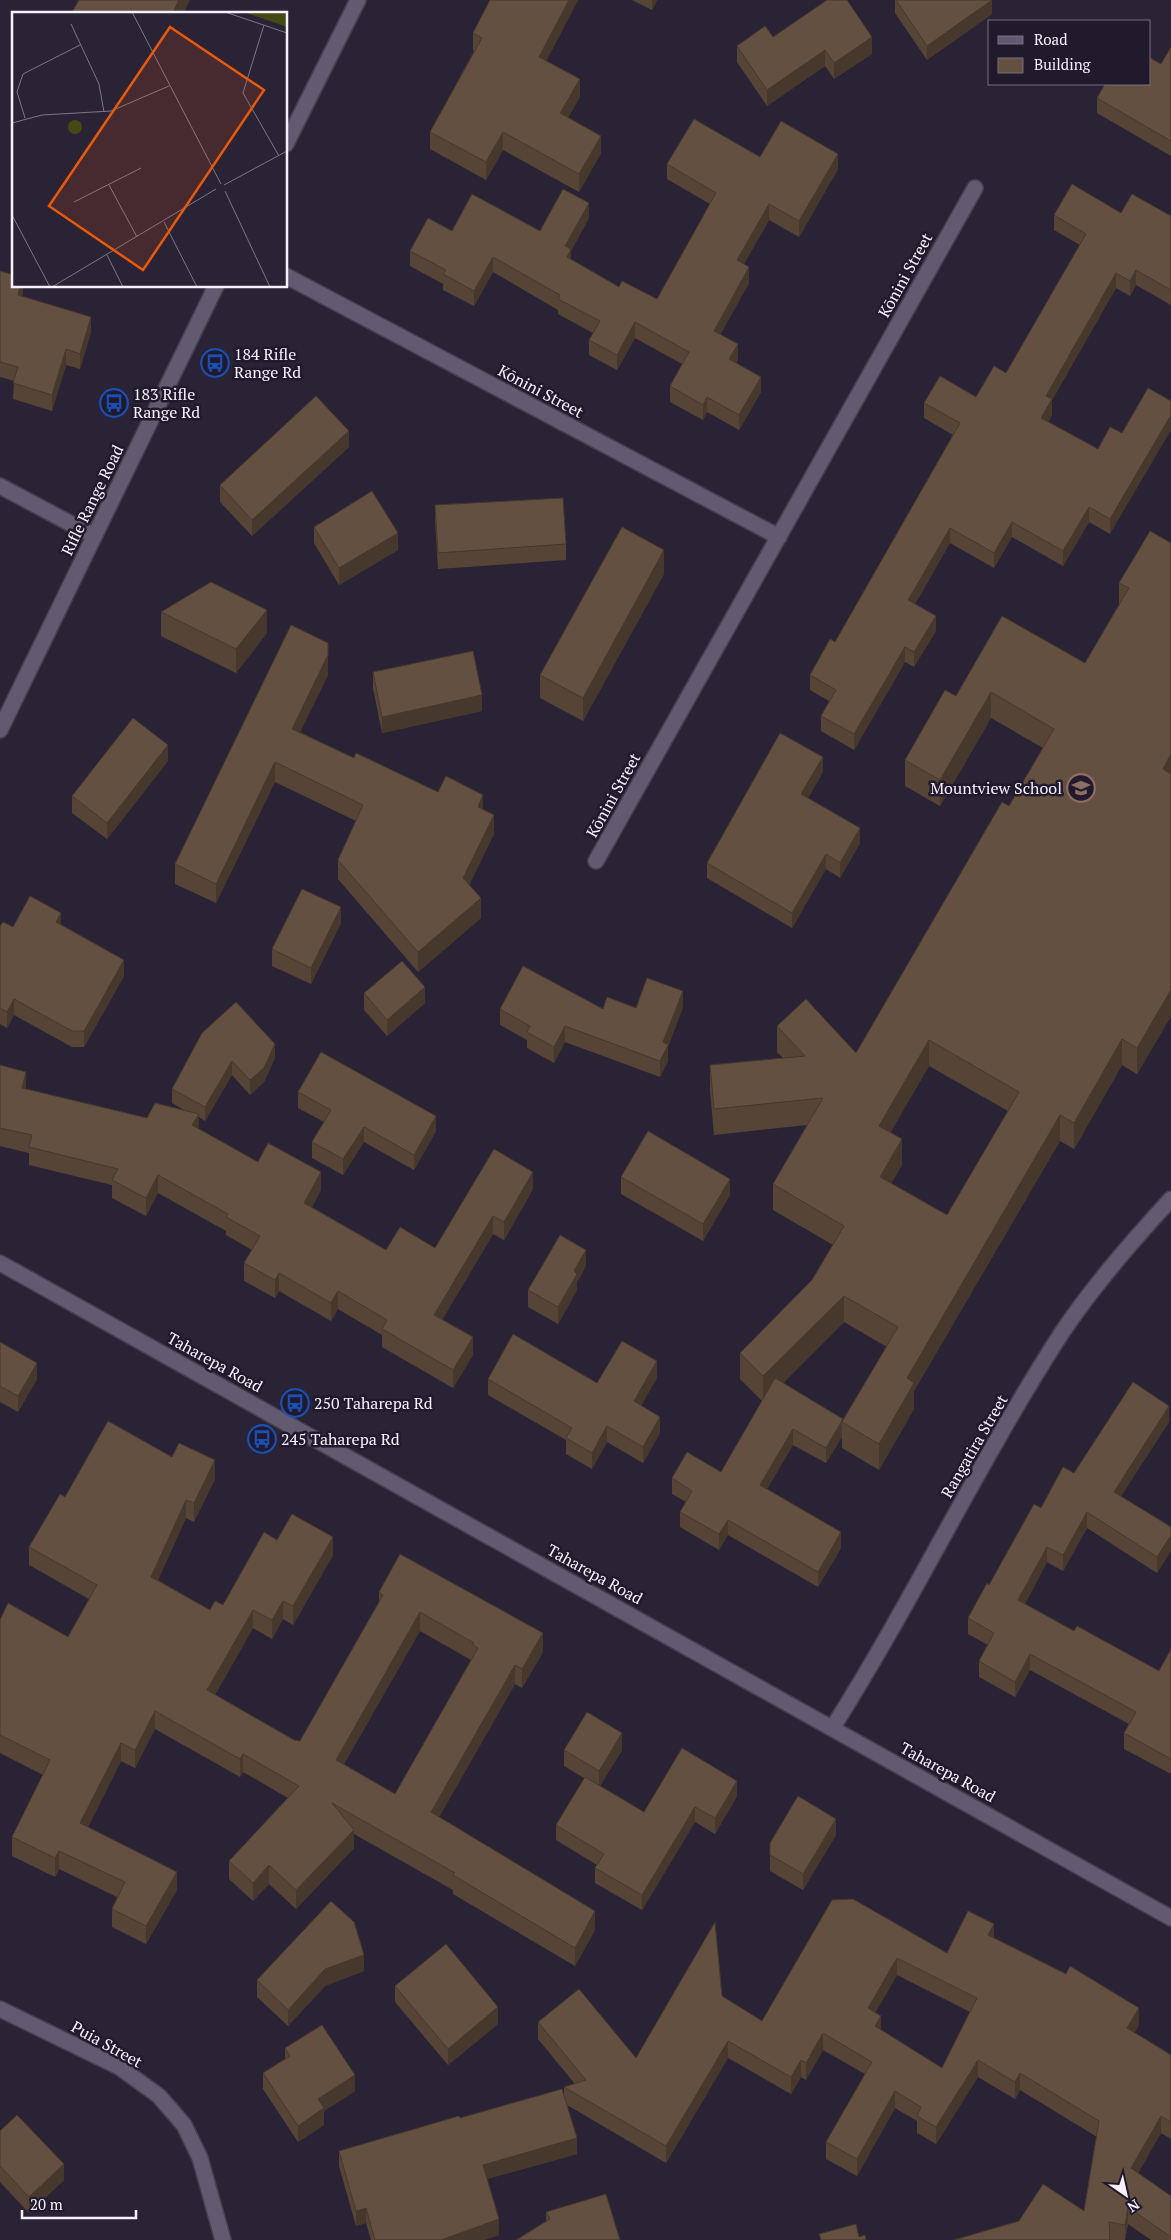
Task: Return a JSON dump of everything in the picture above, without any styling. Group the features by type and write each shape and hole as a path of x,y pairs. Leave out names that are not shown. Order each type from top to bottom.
{"street":[{"path":"288,140 358,0"},
{"name":"Kōnini Street","path":"596,861 975,188"},
{"name":"Kōnini Street","path":"288,277 779,537"},
{"name":"Rifle Range Road","path":"0,730 215,288"},
{"path":"0,486 94,536"},
{"name":"Rangatira Street","path":"833,1727 1008,1420 1062,1332 1128,1246 1171,1199"},
{"name":"Taharepa Road","path":"0,1263 833,1727 1171,1918"},
{"name":"Puia Street","path":"0,2009 119,2067 160,2096 184,2125 200,2158 223,2240"}],"building":[{"path":"79,0 179,0 173,12 72,12"},
{"path":"490,0 569,0 539,57 580,79 560,113 601,136 579,174 503,132 486,162 430,132 482,38 473,33"},
{"path":"827,0 847,0 872,37 834,63 825,50 767,90 737,46 765,26 773,37"},
{"path":"896,0 992,0 927,46"},
{"path":"1171,47 1171,141 1097,98 1104,85 1151,85 1151,59 1161,64"},
{"path":"694,119 760,157 781,121 838,154 799,221 769,204 737,260 749,267 714,331 738,344 729,359 761,377 739,415 707,397 703,405 670,386 689,352 635,322 617,355 589,340 600,321 558,299 560,295 493,257 474,291 443,274 446,270 410,251 428,218 452,231 472,194 540,231 563,189 589,203 565,246 571,249 567,257 619,287 622,281 657,299 716,193 667,164"},
{"path":"1072,184 1121,213 1132,194 1171,216 1171,290 1136,270 1130,281 1116,273 1046,396 1052,399 1041,418 1098,449 1110,427 1122,433 1148,388 1171,401 1171,415 1110,519 1089,507 1063,551 1012,522 994,553 950,528 908,600 936,616 914,652 905,647 854,734 821,716 836,690 810,675 830,639 835,642 960,423 924,403 940,376 976,397 994,366 1006,373 1086,234 1054,215"},
{"path":"0,271 12,274 12,288 20,288 18,295 91,317 80,354 66,349 52,395 13,383 18,367 0,362"},
{"path":"316,396 349,431 252,520 220,485"},
{"path":"372,491 398,533 339,568 314,527"},
{"path":"563,498 566,544 438,553 435,505"},
{"path":"622,527 664,550 583,698 540,675"},
{"name":"Mountview School","path":"1150,531 1171,543 1171,754 1163,769 1171,774 1171,990 1137,1048 1122,1039 1074,1123 1060,1115 907,1378 914,1383 879,1444 842,1422 898,1327 844,1296 763,1376 740,1353 812,1280 844,1226 773,1184 823,1098 714,1109 710,1065 805,1056 777,1026 806,999 856,1053 1002,802 1009,806 1054,729 991,692 940,780 905,760 945,690 956,696 1002,616 1085,663 1129,588 1119,583","holes":["929,1040 1019,1092 947,1215 880,1177 902,1139 879,1126"]},
{"path":"211,582 267,610 236,649 161,612"},
{"path":"291,625 328,643 328,655 292,729 354,758 356,753 438,792 446,776 483,795 478,807 494,815 463,878 481,898 418,952 338,860 363,805 275,762 216,884 175,864"},
{"path":"473,651 482,695 382,717 373,672"},
{"path":"133,718 168,745 107,823 72,796"},
{"path":"780,733 823,757 801,794 860,828 840,863 826,854 792,913 707,863"},
{"path":"302,889 341,907 311,968 272,949"},
{"path":"30,896 61,913 56,922 124,960 84,1031 72,1031 14,999 7,1012 0,1008 0,926 3,922 13,927"},
{"path":"402,961 425,987 387,1020 364,993"},
{"path":"523,966 603,1009 607,997 636,1008 647,978 683,991 663,1042 668,1045 660,1061 565,1026 554,1047 527,1032 530,1026 500,1009"},
{"path":"236,1002 275,1044 264,1068 250,1080 232,1061 205,1107 172,1089 202,1033"},
{"path":"321,1052 436,1116 414,1155 364,1127 343,1159 312,1142 331,1110 298,1092"},
{"path":"0,1065 26,1072 22,1088 147,1118 155,1103 199,1114 192,1125 258,1162 268,1143 321,1172 304,1203 386,1250 400,1227 435,1248 494,1149 533,1172 504,1222 493,1216 434,1315 473,1337 453,1370 382,1329 387,1320 338,1291 331,1303 279,1273 275,1280 244,1263 260,1236 226,1217 228,1214 158,1175 146,1198 112,1180 118,1169 29,1147 32,1135 0,1128"},
{"path":"648,1131 730,1179 703,1224 621,1177"},
{"path":"560,1235 586,1250 574,1271 577,1274 558,1307 528,1290"},
{"path":"513,1334 597,1383 622,1341 657,1361 634,1401 660,1417 643,1447 607,1426 592,1453 566,1438 572,1428 488,1379"},
{"path":"0,1342 37,1363 18,1396 0,1386"},
{"path":"775,1378 843,1419 826,1448 793,1429 760,1485 841,1532 818,1572 728,1520 719,1534 680,1512 692,1491 672,1478 687,1452 721,1472"},
{"path":"1133,1382 1169,1406 1114,1492 1171,1527 1171,1535 1157,1557 1087,1512 1063,1555 1047,1547 1018,1600 1074,1631 1077,1626 1159,1671 1171,1649 1171,1759 1124,1733 1136,1712 1030,1654 1015,1682 979,1661 994,1633 968,1618 987,1583 989,1585 1034,1504 1041,1508 1063,1467 1074,1473"},
{"path":"108,1421 172,1457 179,1443 215,1460 194,1503 186,1500 151,1577 210,1610 215,1601 223,1605 264,1532 277,1540 292,1514 333,1537 293,1606 283,1601 272,1620 253,1610 207,1690 294,1740 300,1741 383,1595 379,1592 400,1554 543,1633 522,1669 515,1665 431,1812 595,1911 575,1948 453,1875 455,1873 332,1803 354,1830 296,1890 269,1865 253,1883 229,1861 299,1786 243,1754 240,1759 155,1711 135,1750 121,1743 80,1823 177,1872 146,1926 112,1909 125,1882 59,1851 55,1858 12,1837 50,1760 0,1735 0,1620 8,1603 68,1637 97,1585 29,1547 60,1494 65,1497","holes":["420,1612 474,1643 473,1645 478,1648 395,1794 336,1760"]},
{"path":"587,1712 622,1733 599,1771 564,1750"},
{"path":"682,1748 737,1781 715,1818 695,1807 642,1895 595,1868 604,1854 556,1825 585,1777 644,1812"},
{"path":"798,1796 836,1819 803,1874 770,1855 770,1843"},
{"path":"853,1899 947,1953 968,1911 994,1924 988,1935 1066,1974 1070,1966 1139,2008 1127,2028 1171,2055 1171,2122 1161,2116 1131,2168 1171,2196 1171,2237 1128,2207 1125,2225 1109,2222 1110,2240 954,2240 1019,2221 1043,2184 1084,2211 1099,2121 1020,2073 1015,2082 978,2060 936,2127 917,2116 921,2107 895,2091 857,2159 826,2142 872,2062 823,2033 806,2063 801,2060 791,2077 728,2041 666,2146 564,2087 586,2080 538,2022 579,1989 636,2058 715,1922 722,1996 762,2021 832,1900","holes":["897,1958 977,1998 942,2068 875,2026 881,2016 868,2008"]},
{"path":"331,1901 354,1922 364,1955 325,1969 288,2010 257,1980"},
{"path":"446,1944 498,2007 448,2049 395,1986"},
{"path":"322,2025 355,2075 318,2099 324,2108 298,2126 263,2073 290,2056 285,2048"},
{"path":"562,2089 577,2138 483,2165 499,2219 441,2240 375,2240 366,2208 356,2211 339,2151 459,2116 460,2118"},
{"path":"17,2115 64,2164 29,2197 0,2166 0,2131"},
{"path":"606,2194 620,2240 516,2240 550,2219 546,2212"},
{"path":"856,2224 859,2237 865,2235 866,2240 821,2240 819,2234"}],"place":[{"name":"184 Rifle Range Rd","path":"215,363"},
{"name":"183 Rifle Range Rd","path":"114,403"},
{"name":"Mountview School","path":"1081,788"},
{"name":"250 Taharepa Rd","path":"295,1403"},
{"name":"245 Taharepa Rd","path":"262,1439"}]}
